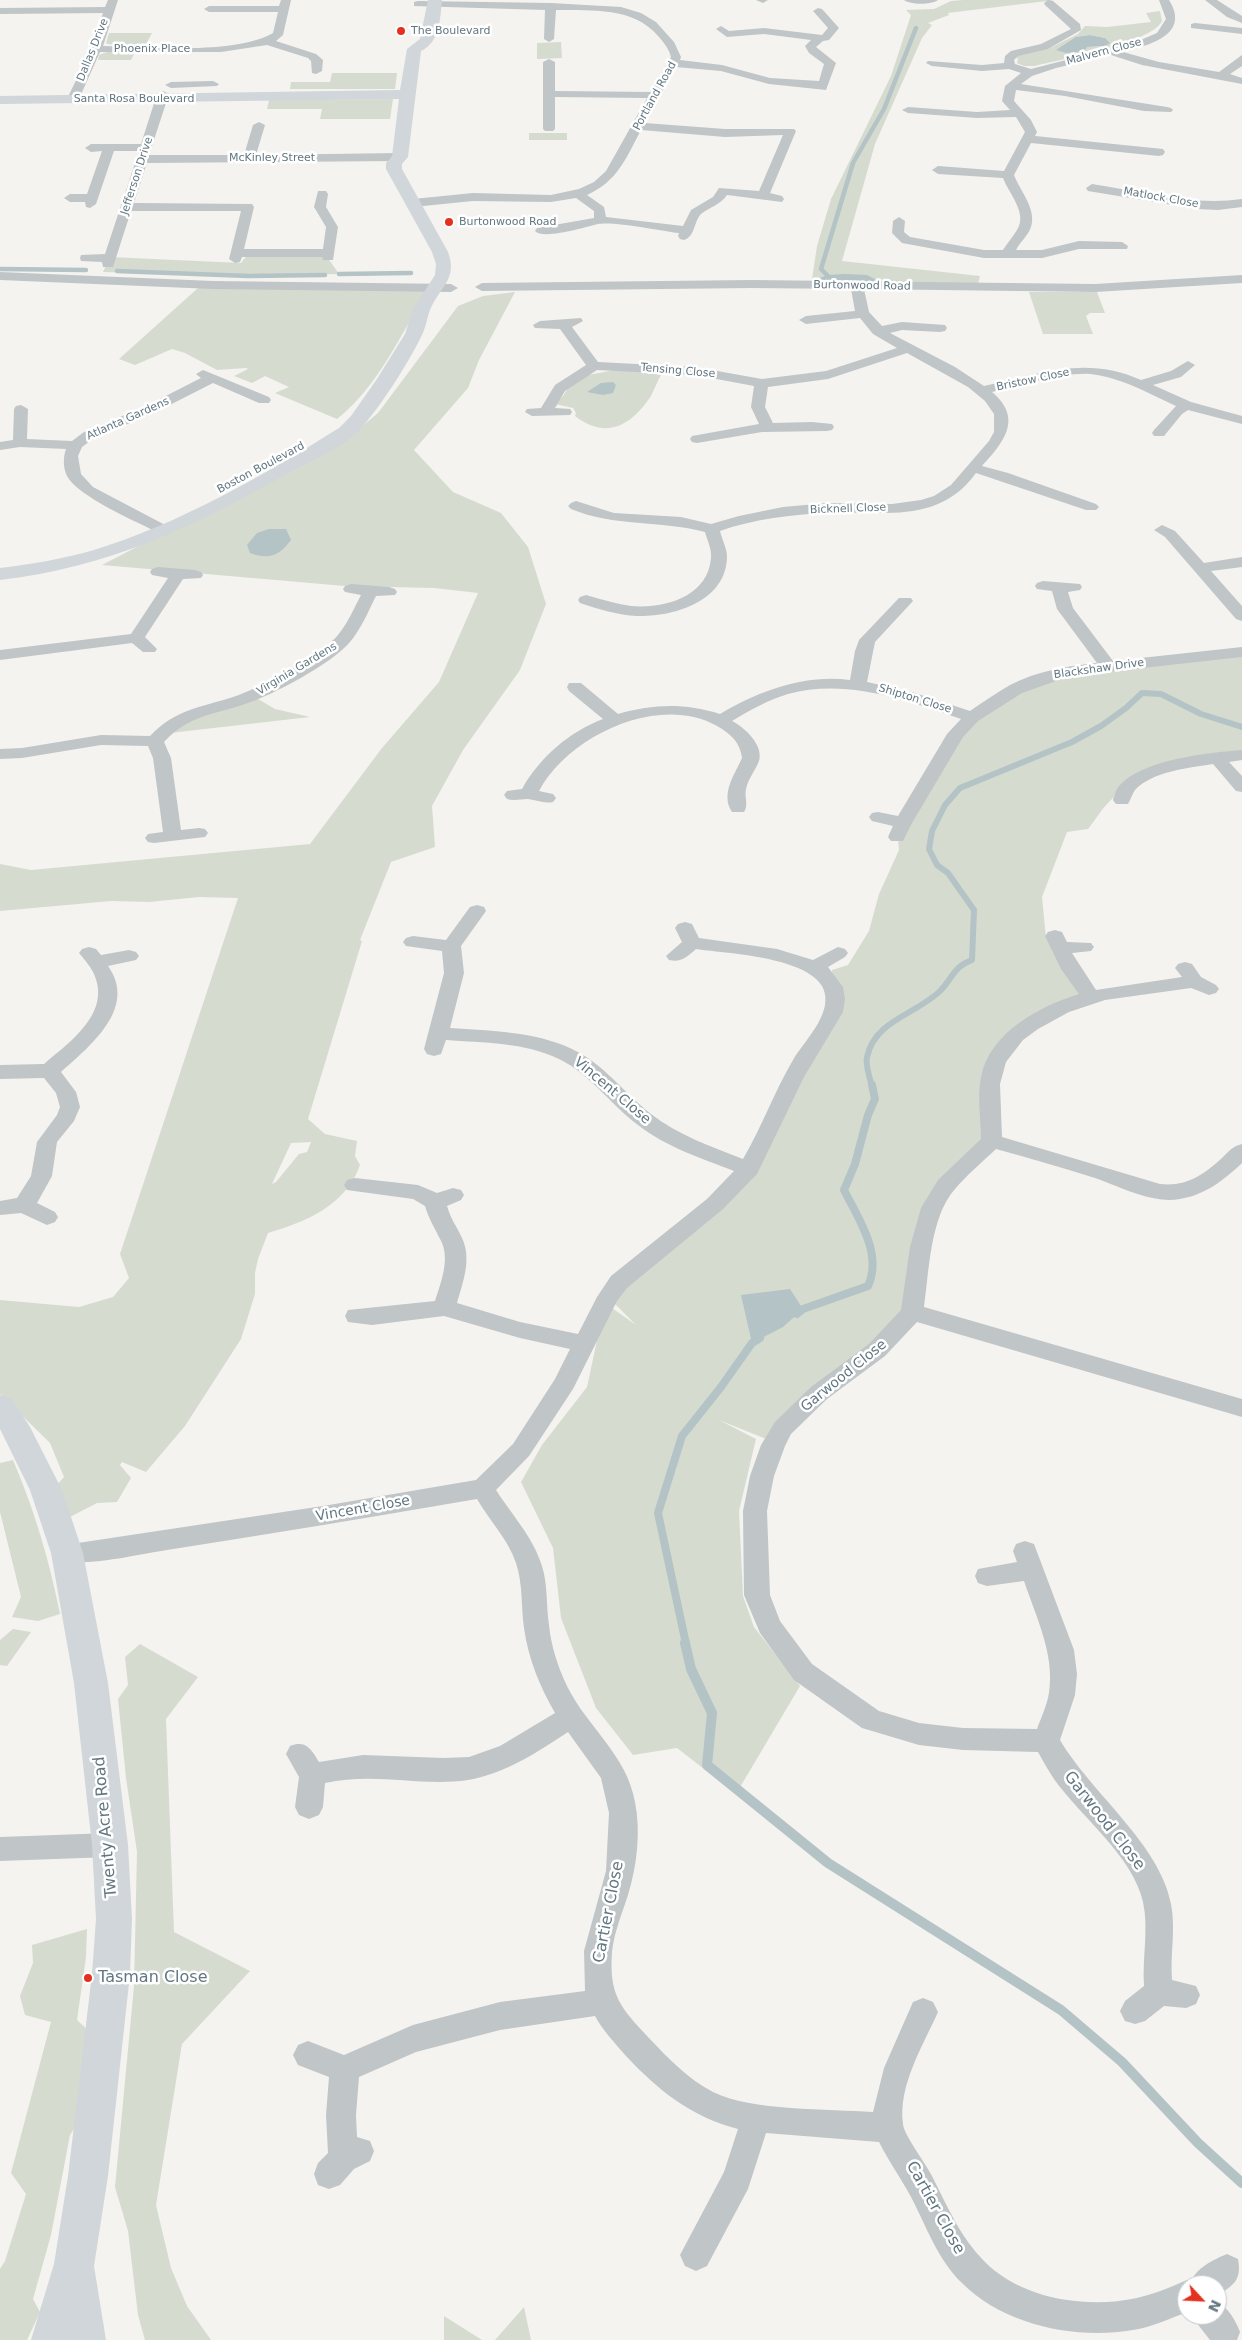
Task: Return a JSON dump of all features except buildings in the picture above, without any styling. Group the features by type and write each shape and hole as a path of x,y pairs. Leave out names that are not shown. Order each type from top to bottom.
{"street":[{"path":"615,9 628,0"},
{"path":"910,0 933,0"},
{"name":"Malvern Close","path":"1011,86 1031,73 1147,41 1165,31 1172,21 1164,0"},
{"path":"1210,0 1231,15 1242,20"},
{"path":"1010,66 1008,60 1011,54 1044,47 1076,30 1076,26 1071,20 1043,3 1061,1"},
{"path":"415,20 418,2"},
{"name":"Portland Road","path":"418,2 615,9 638,15 656,25 676,52 674,64 606,180 577,193 537,199 481,197 421,202"},
{"path":"400,157 412,44 425,43 435,2"},
{"path":"209,9 285,4 278,34 269,42"},
{"path":"0,10 110,5"},
{"name":"Dallas Drive","path":"74,97 96,49 110,5"},
{"path":"549,39 551,6"},
{"path":"721,29 727,34 764,31 825,38 834,28 818,10"},
{"path":"828,20 845,19"},
{"path":"1195,26 1242,31"},
{"path":"674,64 722,68 769,81 823,86 830,63 813,51 810,46 820,38"},
{"path":"536,40 563,39"},
{"path":"269,42 312,56 317,60 314,68"},
{"name":"Phoenix Place","path":"96,49 207,53 245,48 269,42"},
{"path":"1110,51 1144,63 1222,75 1242,81"},
{"path":"1222,75 1239,64 1242,58"},
{"path":"536,62 562,62"},
{"path":"548,129 549,62"},
{"path":"932,63 982,68 1010,66 1031,73"},
{"path":"166,93 201,80 213,84"},
{"path":"1008,254 1012,244 1024,230 1027,219 1008,175 1012,164 1031,132 1030,126 1008,101 1008,91 1011,86 1065,93 1144,108 1170,109"},
{"name":"Santa Rosa Boulevard","path":"0,100 166,93 268,96 407,94"},
{"name":"Jefferson Drive","path":"86,258 109,261 166,93"},
{"path":"549,94 656,95"},
{"name":"Santa Rosa Boulevard","path":"0,95 74,97"},
{"path":"908,110 929,107 982,115 1017,113"},
{"path":"249,158 262,124"},
{"path":"638,126 725,133 790,131 763,194"},
{"path":"535,129 561,129"},
{"path":"1028,139 1162,151"},
{"name":"McKinley Street","path":"91,148 109,148 145,153 249,158 400,157"},
{"path":"70,198 91,201 109,148"},
{"name":"Boston Boulevard","path":"0,574 35,570 77,561 134,543 159,527 326,445 346,432 367,408 414,334 436,311 443,287 458,276 460,264 456,251 421,202 407,168 407,163 400,157"},
{"path":"935,169 1008,175"},
{"name":"Matlock Close","path":"1092,188 1111,185 1197,205 1218,206 1242,203"},
{"path":"127,207 249,204 236,256 328,255 332,227 320,207 323,191 307,193"},
{"path":"541,231 578,226 600,220 685,233 699,209 718,199 723,191 763,194 778,199"},
{"path":"577,193 600,210 600,220"},
{"path":"914,221 894,220 898,233 912,242 976,253 1047,254 1079,245 1125,246"},
{"path":"0,276 231,286 443,287"},
{"name":"Burtonwood Road","path":"482,286 592,282 751,281 857,287 1095,288 1242,279"},
{"name":"Bicknell Close","path":"712,529 744,519 812,509 896,508 920,504 950,492 998,438 1002,424 997,406 983,390 878,331 860,308 857,287"},
{"path":"806,320 864,314"},
{"path":"540,326 570,323 594,366 566,381 553,397 547,411"},
{"path":"878,331 912,326 940,328"},
{"name":"Tensing Close","path":"594,366 694,371 762,383 828,375 907,349"},
{"path":"1141,384 1176,374 1188,365"},
{"name":"Bristow Close","path":"983,390 1078,370 1114,374 1186,405 1242,420"},
{"name":"Atlanta Gardens","path":"159,527 97,496 80,484 74,475 72,465 71,456 75,445 89,434 149,410 208,376 261,394"},
{"path":"762,383 756,401 761,417 771,429"},
{"path":"1158,434 1177,411 1186,405"},
{"path":"4,410 37,408"},
{"path":"20,443 21,409"},
{"path":"532,412 566,412"},
{"path":"697,439 720,434 771,429 827,427"},
{"path":"0,446 20,443 75,445"},
{"path":"972,468 1003,476 1093,508"},
{"path":"574,505 586,511 623,520 678,521 712,529 718,552 717,568 709,586 691,601 662,610 648,612 618,609 585,599"},
{"name":"Boston Boulevard","path":"0,566 33,561 92,547 159,527"},
{"path":"1162,530 1170,534 1242,616"},
{"path":"1200,568 1242,562"},
{"path":"158,572 195,575"},
{"path":"136,638 178,574"},
{"path":"1059,587 1065,609 1108,666"},
{"path":"351,589 389,592"},
{"name":"Virginia Gardens","path":"155,742 161,734 189,714 253,696 343,641 371,590"},
{"path":"858,684 863,651 867,640 906,600"},
{"path":"0,655 136,638 149,649"},
{"name":"Blackshaw Drive","path":"878,817 900,830 956,734 972,717 1016,689 1040,679 1070,671 1242,652"},
{"name":"Shipton Close","path":"721,720 737,709 775,692 814,684 858,684 900,692 972,717"},
{"path":"575,687 616,721"},
{"name":"Virginia Gardens","path":"253,696 268,706"},
{"path":"547,798 520,795 554,758 584,734 616,721 659,711 689,712 721,720 746,740 751,758 734,794 739,810"},
{"path":"0,754 28,752 101,740 155,742 162,758 173,836"},
{"path":"1123,803 1123,792 1126,787 1144,776 1170,767 1242,754"},
{"path":"1217,758 1242,788"},
{"path":"154,838 199,833"},
{"path":"413,942 451,946 478,909"},
{"path":"484,1488 521,1450 566,1383 608,1297 619,1282 728,1192 749,1169 802,1062 832,1015 835,1003 834,986 827,975 815,967 777,955 689,935 676,956"},
{"path":"1084,947 1058,942 1071,969 1092,997"},
{"name":"Vincent Close","path":"451,946 454,973 436,1041 534,1043 566,1054 579,1061 645,1119 663,1132 694,1147 749,1169"},
{"path":"815,967 838,953"},
{"path":"0,1072 49,1071 96,1027 104,1016 108,1005 108,995 93,958 130,956"},
{"path":"1196,979 1092,997 1049,1014 1023,1028 1004,1045 991,1075 992,1141 1032,1150 1157,1191 1180,1192 1203,1183 1218,1174 1242,1151"},
{"path":"24,1205 38,1184 43,1171 43,1151 47,1141 70,1108 66,1092 49,1071"},
{"name":"Garwood Close","path":"992,1141 946,1185 932,1208 921,1247 912,1312 897,1332 877,1350 818,1392 783,1428 773,1445 762,1476 755,1511 757,1596 768,1626 803,1672 871,1720 919,1734 963,1739 1046,1741 1063,1770 1137,1858 1150,1881 1157,1902 1160,1930 1157,1965 1172,1994 1134,2011"},
{"path":"356,1186 418,1192 444,1199 441,1224 452,1239 456,1257 454,1274 444,1308"},
{"path":"0,1208 24,1205 48,1217"},
{"path":"356,1316 372,1317 444,1308 520,1330 584,1344"},
{"path":"912,1312 1242,1408"},
{"name":"Twenty Acre Road","path":"5,1422 46,1490 67,1553 91,1683 110,1845 114,1919 111,1974 88,2176 74,2264 52,2340"},
{"name":"Vincent Close","path":"67,1553 323,1516 484,1488"},
{"name":"Cartier Close","path":"484,1488 491,1503 509,1526 529,1564 541,1650 558,1695 610,1768 619,1787 622,1805 619,1878 603,1925 598,1950 597,1978 601,2002 612,2020 640,2050 688,2092 710,2105 756,2119 888,2128 909,2161 939,2221 960,2256 982,2280 1004,2295 1042,2309 1066,2315 1099,2317 1131,2315 1161,2307 1177,2300"},
{"path":"987,1576 1029,1561 1061,1650 1064,1674 1062,1695 1046,1741"},
{"path":"309,1806 306,1764 341,1768 370,1766 441,1770 469,1768 492,1762 515,1751 572,1717"},
{"path":"0,1849 110,1845"},
{"path":"308,2056 345,2069 413,2039 500,2016 601,2002"},
{"path":"888,2128 889,2102 901,2061 923,2012"},
{"path":"344,2161 341,2115 345,2069"},
{"path":"696,2255 737,2178 756,2119"},
{"name":"Twenty Acre Road","path":"74,2264 85,2340"}],"shaded area":[{"path":"1055,0 948,13 949,15 928,23 932,25 922,38 875,144 842,261 980,276 977,288 811,286 817,246 831,199 891,76 911,15 906,10 934,9 951,1"},
{"path":"1160,11 1162,21 1155,29 1124,43 1035,66 1024,66 1017,63 1018,59 1015,56 1050,48 1078,34 1085,26 1107,27 1151,22 1146,13","holes":["1090,35 1105,38 1105,46 1087,47 1076,37"]},
{"path":"109,33 152,33 145,46 108,44 106,43"},
{"path":"1090,35 1105,38 1110,43 1105,46 1087,47 1084,51 1066,53 1056,50 1076,37"},
{"path":"561,42 562,58 537,59 537,43"},
{"path":"107,52 135,52 131,60 98,60 99,55"},
{"path":"332,73 397,73 395,89 290,89 291,82 330,82"},
{"path":"393,99 390,119 320,119 322,109 267,109 269,100"},
{"path":"529,133 567,133 567,140 529,140"},
{"path":"249,253 325,254 339,274 248,276 103,272 110,257 241,263"},
{"path":"827,275 867,275 882,283 820,282 818,279"},
{"path":"198,288 427,291 377,376 352,406 337,419 275,393 289,387 265,376 252,383 234,376 248,369 246,368 217,370 185,353 172,349 135,365 119,359"},
{"path":"515,292 479,360 468,388 414,450 453,492 501,513 528,547 546,604 520,670 463,750 432,806 435,847 391,862 360,940 362,941 308,1119 325,1134 357,1141 355,1156 360,1165 354,1179 345,1191 323,1210 282,1229 268,1233 258,1259 255,1273 255,1294 241,1339 185,1426 146,1472 122,1462 120,1465 131,1478 117,1502 97,1503 70,1517 55,1487 64,1477 50,1443 0,1394 0,1300 79,1307 113,1297 129,1278 120,1254 238,898 199,897 149,902 111,901 0,911 0,864 31,870 310,844 382,748 439,682 478,593 434,588 345,586 102,565 350,436 378,413 458,306 483,296","holes":["311,1142 307,1152 299,1154 276,1182 272,1184 291,1143"]},
{"path":"1029,292 1097,292 1105,313 1090,313 1086,316 1093,334 1043,334"},
{"path":"615,370 663,372 651,396 635,415 626,422 607,428 597,427 575,416 576,413 573,408 555,404 570,385 588,375"},
{"path":"613,382 616,385 613,393 603,395 587,392 601,383"},
{"path":"269,529 286,529 291,540 282,550 273,555 263,556 250,553 247,545 257,533"},
{"path":"1242,653 1242,760 1190,765 1156,773 1125,788 1112,799 1088,829 1067,832 1042,897 1046,938 1091,997 1004,1045 992,1141 932,1208 912,1312 771,1441 719,1420 756,1439 739,1511 743,1596 754,1627 800,1686 736,1794 677,1748 633,1755 596,1708 561,1618 553,1548 521,1482 542,1445 587,1387 605,1303 636,1325 608,1297 747,1169 835,1024 832,970 848,965 869,931 879,894 899,850 897,827 956,734 1016,689 1108,666"},
{"path":"253,696 275,709 310,717 161,734 185,714"},
{"path":"790,1289 803,1309 783,1327 752,1343 741,1295"},
{"path":"13,1460 41,1536 60,1614 38,1621 12,1617 21,1597 0,1512 0,1463"},
{"path":"13,1629 31,1632 7,1666 0,1665 0,1640"},
{"path":"140,1644 198,1677 166,1719 174,1932 250,1971 182,2044 156,2205 171,2268 187,2306 211,2340 145,2340 138,2315 128,2231 115,2187 134,1986 137,1852 126,1778 118,1699 128,1685 125,1657"},
{"path":"87,1929 86,1957 77,2020 90,2032 81,2118 70,2135 51,2235 33,2299 40,2312 27,2340 0,2340 0,2269 5,2261 26,2194 11,2173 51,2022 25,2015 20,1996 33,1963 32,1945"},
{"path":"524,2307 531,2340 495,2340"},
{"path":"444,2316 482,2340 444,2340"}],"waterway":[{"path":"827,275 821,269 853,163 884,109 916,28"},
{"path":"0,269 86,270"},
{"path":"117,271 248,276 325,275"},
{"path":"339,274 411,273"},
{"path":"872,1087 867,1068 867,1057 871,1044 888,1026 931,999 940,991 957,969 972,960 974,910 948,873 937,865 929,849 932,831 945,805 960,788 1072,742 1101,726 1126,708 1142,693 1161,694 1201,714 1242,727"},
{"path":"797,1314 803,1309 868,1286 872,1274 873,1261 867,1236 844,1190 855,1164 868,1115 875,1099 872,1085"},
{"path":"686,1644 658,1513 682,1436 721,1387 752,1343 760,1338"},
{"path":"685,1643 691,1669 712,1713 707,1765 828,1863 1061,2010 1122,2062 1198,2143 1242,2183"}],"place":[{"name":"The Boulevard","path":"401,31"},
{"name":"Burtonwood Road","path":"449,222"},
{"name":"Tasman Close","path":"88,1978"}]}
